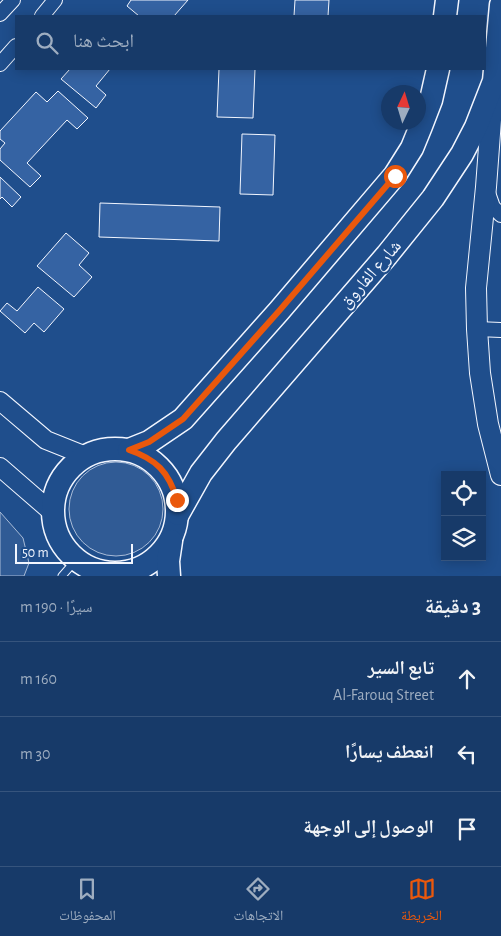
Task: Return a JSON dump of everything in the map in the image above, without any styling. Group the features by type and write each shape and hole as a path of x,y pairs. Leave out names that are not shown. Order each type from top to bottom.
{"main road":[{"path":"445,15 447,0"},
{"name":"شارع الفاروق","path":"178,514 201,473 226,441 288,371 433,198 462,154 497,90 501,5"},
{"path":"129,450 149,442 183,419 395,176 415,141 431,100 438,70"},
{"path":"497,90 476,288 480,373 488,424 501,473"},
{"path":"169,576 168,561 171,541 176,528 177,500 173,486 165,473 155,463 143,455 129,450 114,449 100,451 86,456 72,466 61,480 54,496 54,526 59,539 80,570 125,573 144,567 159,556 171,541"}],"street":[{"path":"0,14 13,0"},
{"path":"43,10 55,0"},
{"path":"0,64 15,47"},
{"path":"486,187 493,207 501,215"},
{"path":"477,329 501,330"},
{"path":"0,401 46,440 86,456"},
{"path":"0,467 53,513"}],"shaded area":[{"path":"107,462 125,462 150,475 160,491 163,509 160,527 150,543 125,556 107,556 82,543 69,518 69,500 82,475"},
{"path":"0,512 23,538 29,563 24,576 0,576"}],"building":[{"path":"131,0 188,0 175,15 138,15 127,6"},
{"path":"295,0 329,0 328,15 294,15"},
{"path":"69,70 109,70 96,86 106,95 96,108 61,79"},
{"path":"219,70 255,70 253,118 217,117"},
{"path":"58,91 88,118 77,129 67,120 27,163 41,176 30,187 0,160 0,149 5,143 0,139 0,131 36,92 47,102"},
{"path":"242,134 275,135 273,195 240,194"},
{"path":"0,177 21,197 12,207 2,197 0,199"},
{"path":"100,203 220,207 219,241 99,237"},
{"path":"66,233 89,253 79,265 92,277 74,297 37,266"},
{"path":"38,287 64,309 44,332 34,323 25,333 0,311 7,303 17,311"}],"route":[{"path":"177,500 173,486 165,473 143,455 129,450 149,442 183,419 395,176"}]}
